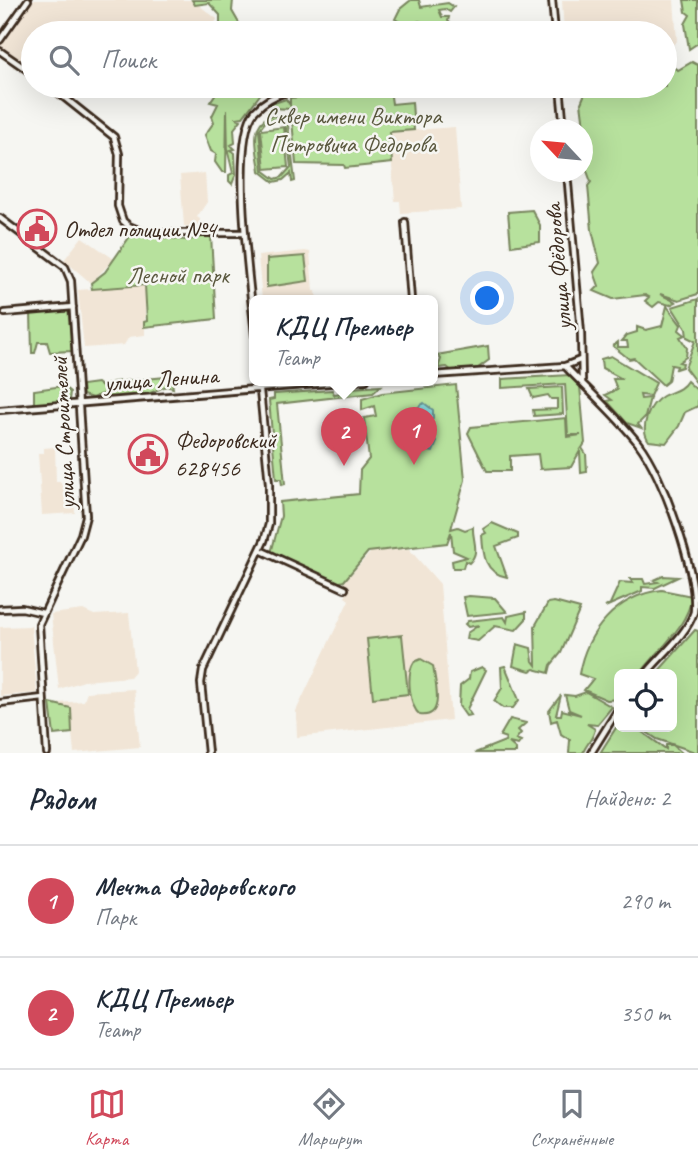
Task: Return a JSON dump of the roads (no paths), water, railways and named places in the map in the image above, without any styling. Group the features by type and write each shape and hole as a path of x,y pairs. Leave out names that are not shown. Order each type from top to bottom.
{"street":[{"path":"0,40 27,0"},
{"path":"552,0 554,21"},
{"path":"0,51 21,66"},
{"path":"65,98 114,137 119,154 118,206 129,226 146,233 245,233"},
{"path":"251,295 245,233 243,139 247,122 264,103 274,98"},
{"path":"561,98 563,119"},
{"name":"улица Фёдорова","path":"568,182 582,333 582,383"},
{"name":"улица Строителей","path":"0,218 65,267 71,281 85,492 84,527 43,613 39,633 47,753"},
{"path":"405,222 411,295"},
{"path":"5,313 73,307"},
{"path":"438,375 565,366 581,359"},
{"path":"565,366 642,449 668,499 693,565 697,603 689,625"},
{"path":"208,753 203,670 260,550 271,514 260,386"},
{"name":"улица Ленина","path":"0,410 295,386"},
{"path":"260,550 345,589"},
{"path":"693,565 698,571"},
{"path":"0,609 22,608 43,613"},
{"path":"650,669 698,617"},
{"path":"0,703 43,698"},
{"path":"591,753 614,716"}],"water":[{"path":"424,403 433,410 433,418 425,431 437,442 433,452 418,442 414,430 414,410"}],"place":[{"name":"Отдел полиции №4","path":"37,229"},
{"name":"Федоровский 628456","path":"148,454"},
{"name":"Мечта Федоровского","path":"414,465"},
{"name":"КДЦ Премьер","path":"344,466"}],"park label":[{"name":"Сквер имени Виктора Петровича Федорова","path":"353,130"},
{"name":"Лесной парк","path":"178,275"}]}
